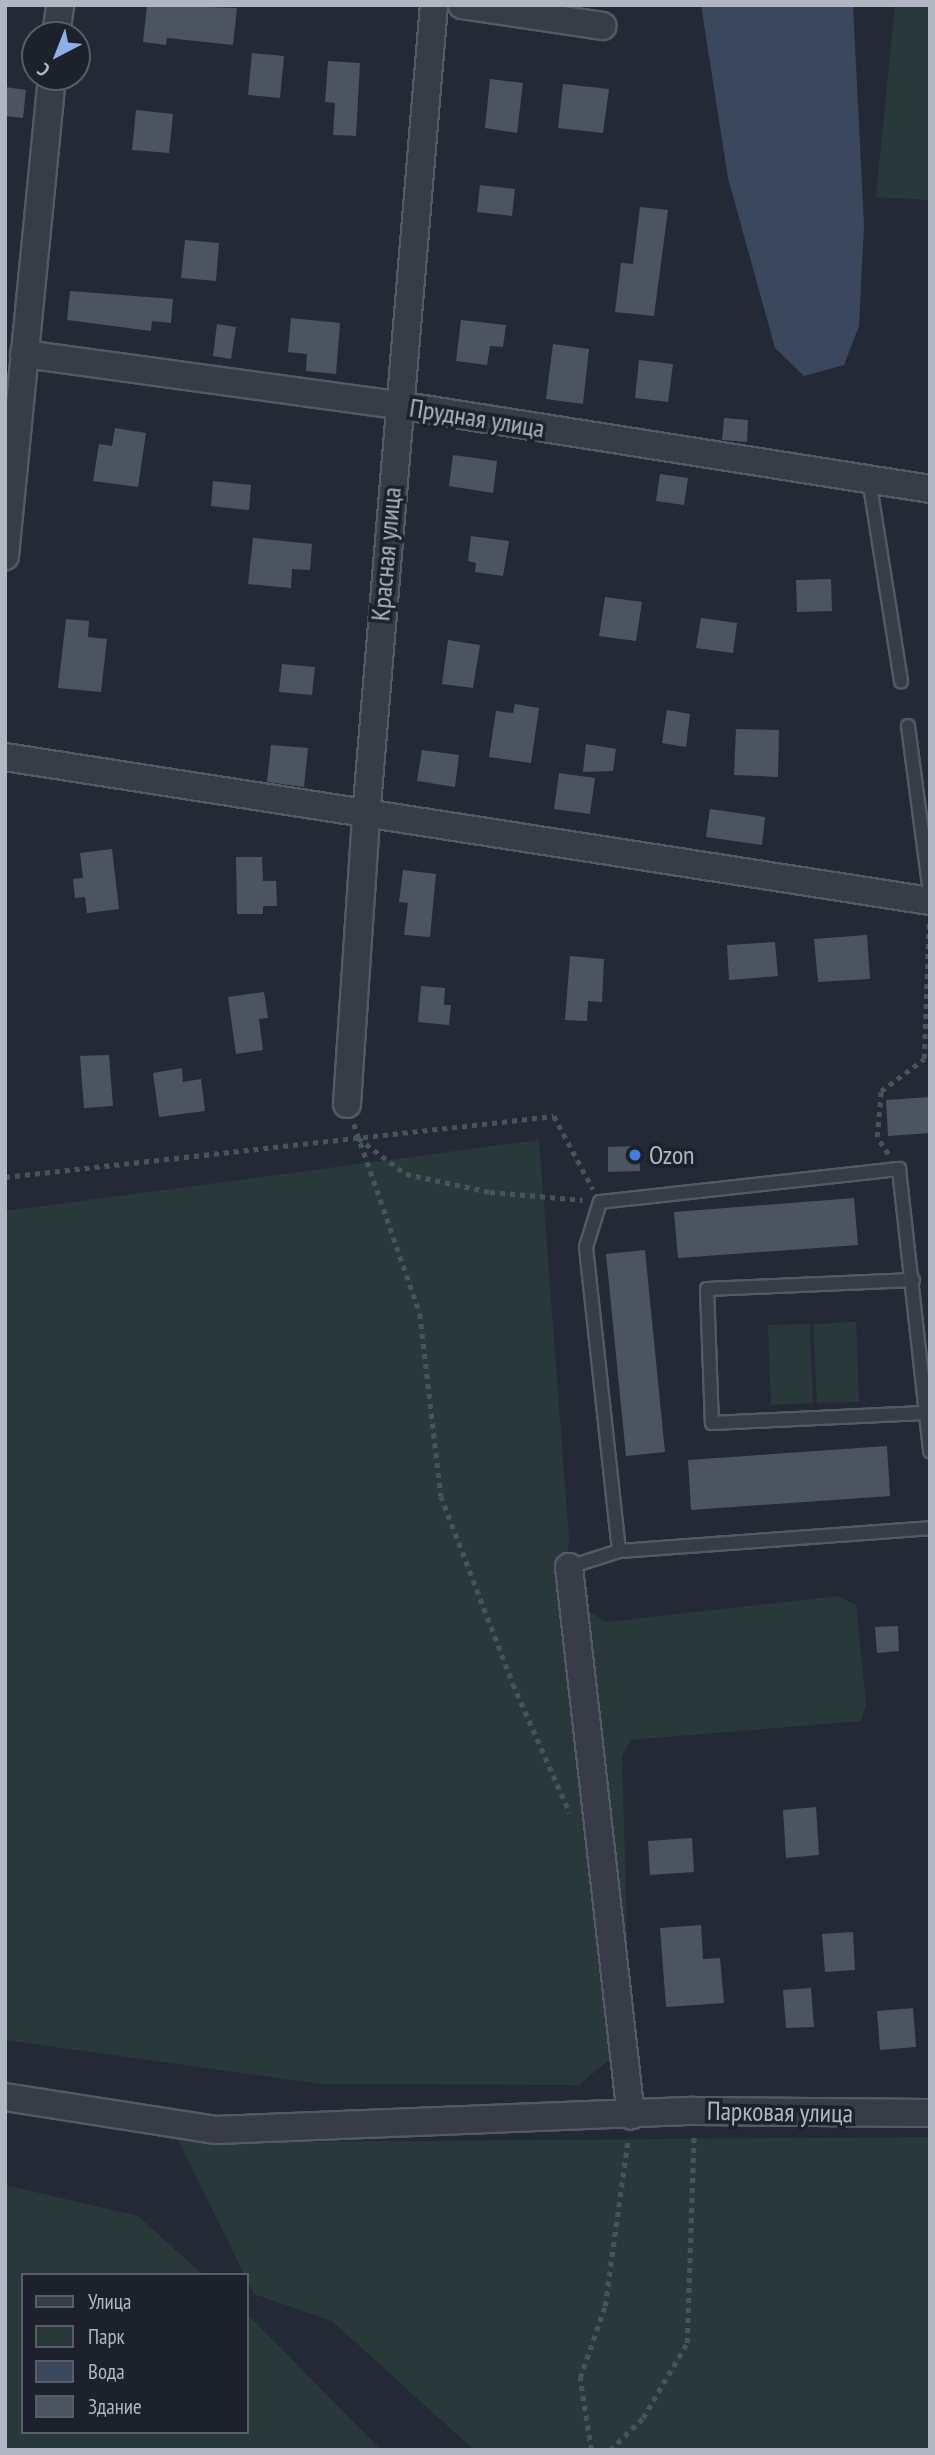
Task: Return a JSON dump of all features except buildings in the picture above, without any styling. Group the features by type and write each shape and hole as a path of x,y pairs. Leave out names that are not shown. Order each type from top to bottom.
{"street":[{"name":"Красная улица","path":"347,1104 398,405 434,5"},
{"path":"462,5 602,26"},
{"path":"5,556 51,91"},
{"name":"Прудная улица","path":"24,355 398,405 930,489"},
{"path":"5,757 366,816 930,901"},
{"path":"569,1567 631,2116"},
{"name":"Парковая улица","path":"5,2097 216,2130 631,2116 694,2111 930,2113"}],"lane":[{"path":"869,479 901,681"},
{"path":"908,726 930,894"},
{"path":"619,1551 586,1247 600,1202 899,1169 913,1280 923,1413 930,1451"},
{"path":"913,1280 707,1289 712,1423 923,1413"},
{"path":"569,1567 619,1551 930,1528"}],"path":[{"path":"899,1169 877,1138 881,1091 924,1059 930,918"},
{"path":"347,1104 420,1314 441,1496 513,1684 574,1821"},
{"path":"5,1177 554,1116 600,1202"},
{"path":"358,1137 406,1174 490,1192 600,1202"},
{"path":"610,2450 643,2418 687,2343 694,2111"},
{"path":"591,2450 580,2378 605,2306 631,2116"}],"green space":[{"path":"895,5 930,5 930,200 876,197"},
{"path":"539,1140 569,1539 563,1595 606,1622 837,1596 856,1605 866,1705 861,1721 631,1740 622,1756 630,2042 579,2085 321,2084 5,2040 5,1211"},
{"path":"856,1322 859,1402 817,1403 813,1324"},
{"path":"810,1324 813,1403 771,1405 768,1325"},
{"path":"175,2134 282,2142 930,2137 930,2450 474,2450 332,2321 254,2294 248,2282 248,2273 244,2273"},
{"path":"5,2185 138,2216 201,2273 21,2273 21,2434 248,2434 248,2315 381,2450 5,2450"}],"water":[{"path":"701,5 853,5 864,225 859,326 844,365 804,376 775,348 728,178"}],"place":[{"name":"Ozon","path":"635,1155"}]}
